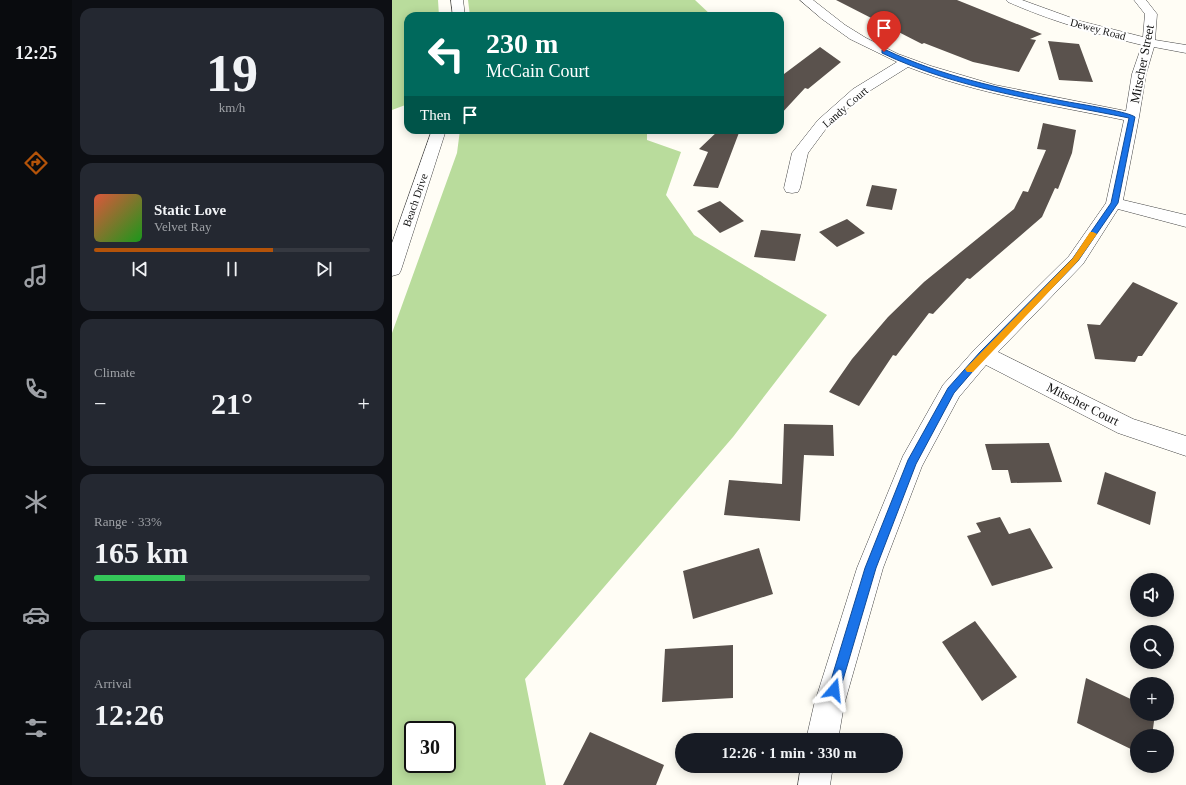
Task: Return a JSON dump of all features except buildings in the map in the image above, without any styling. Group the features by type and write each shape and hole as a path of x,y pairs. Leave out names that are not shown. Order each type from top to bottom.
{"street":[{"path":"458,0 459,12"},
{"path":"806,0 831,21 862,41 907,62 944,75 995,89 1132,117"},
{"name":"Dewey Road","path":"1012,0 1040,12 1095,29 1186,49"},
{"name":"Mitscher Street","path":"823,733 829,705 870,568 911,463 951,391 983,354 1076,260 1114,203 1132,117 1139,74 1149,42 1151,14 1140,0"},
{"name":"Landy Court","path":"792,188 800,153 823,123 858,92 907,62"},
{"name":"Beach Drive","path":"392,270 438,134"},
{"path":"1114,203 1186,221"},
{"name":"Mitscher Court","path":"983,354 1126,426 1186,446"},
{"path":"814,785 817,773"}],"green space":[{"path":"392,0 438,0 439,12 404,12 404,106 392,110"},
{"path":"468,0 695,0 708,12 470,12"},
{"path":"459,134 647,134 647,140 681,152 666,195 694,235 827,315 733,437 525,679 546,785 392,785 392,333 457,153"}],"slow traffic":[{"path":"970,369 1076,260 1093,234"}],"route":[{"path":"834,690 870,568 911,463 951,391 983,354 1076,260 1114,203 1132,117 995,89 944,75 884,52"}]}
